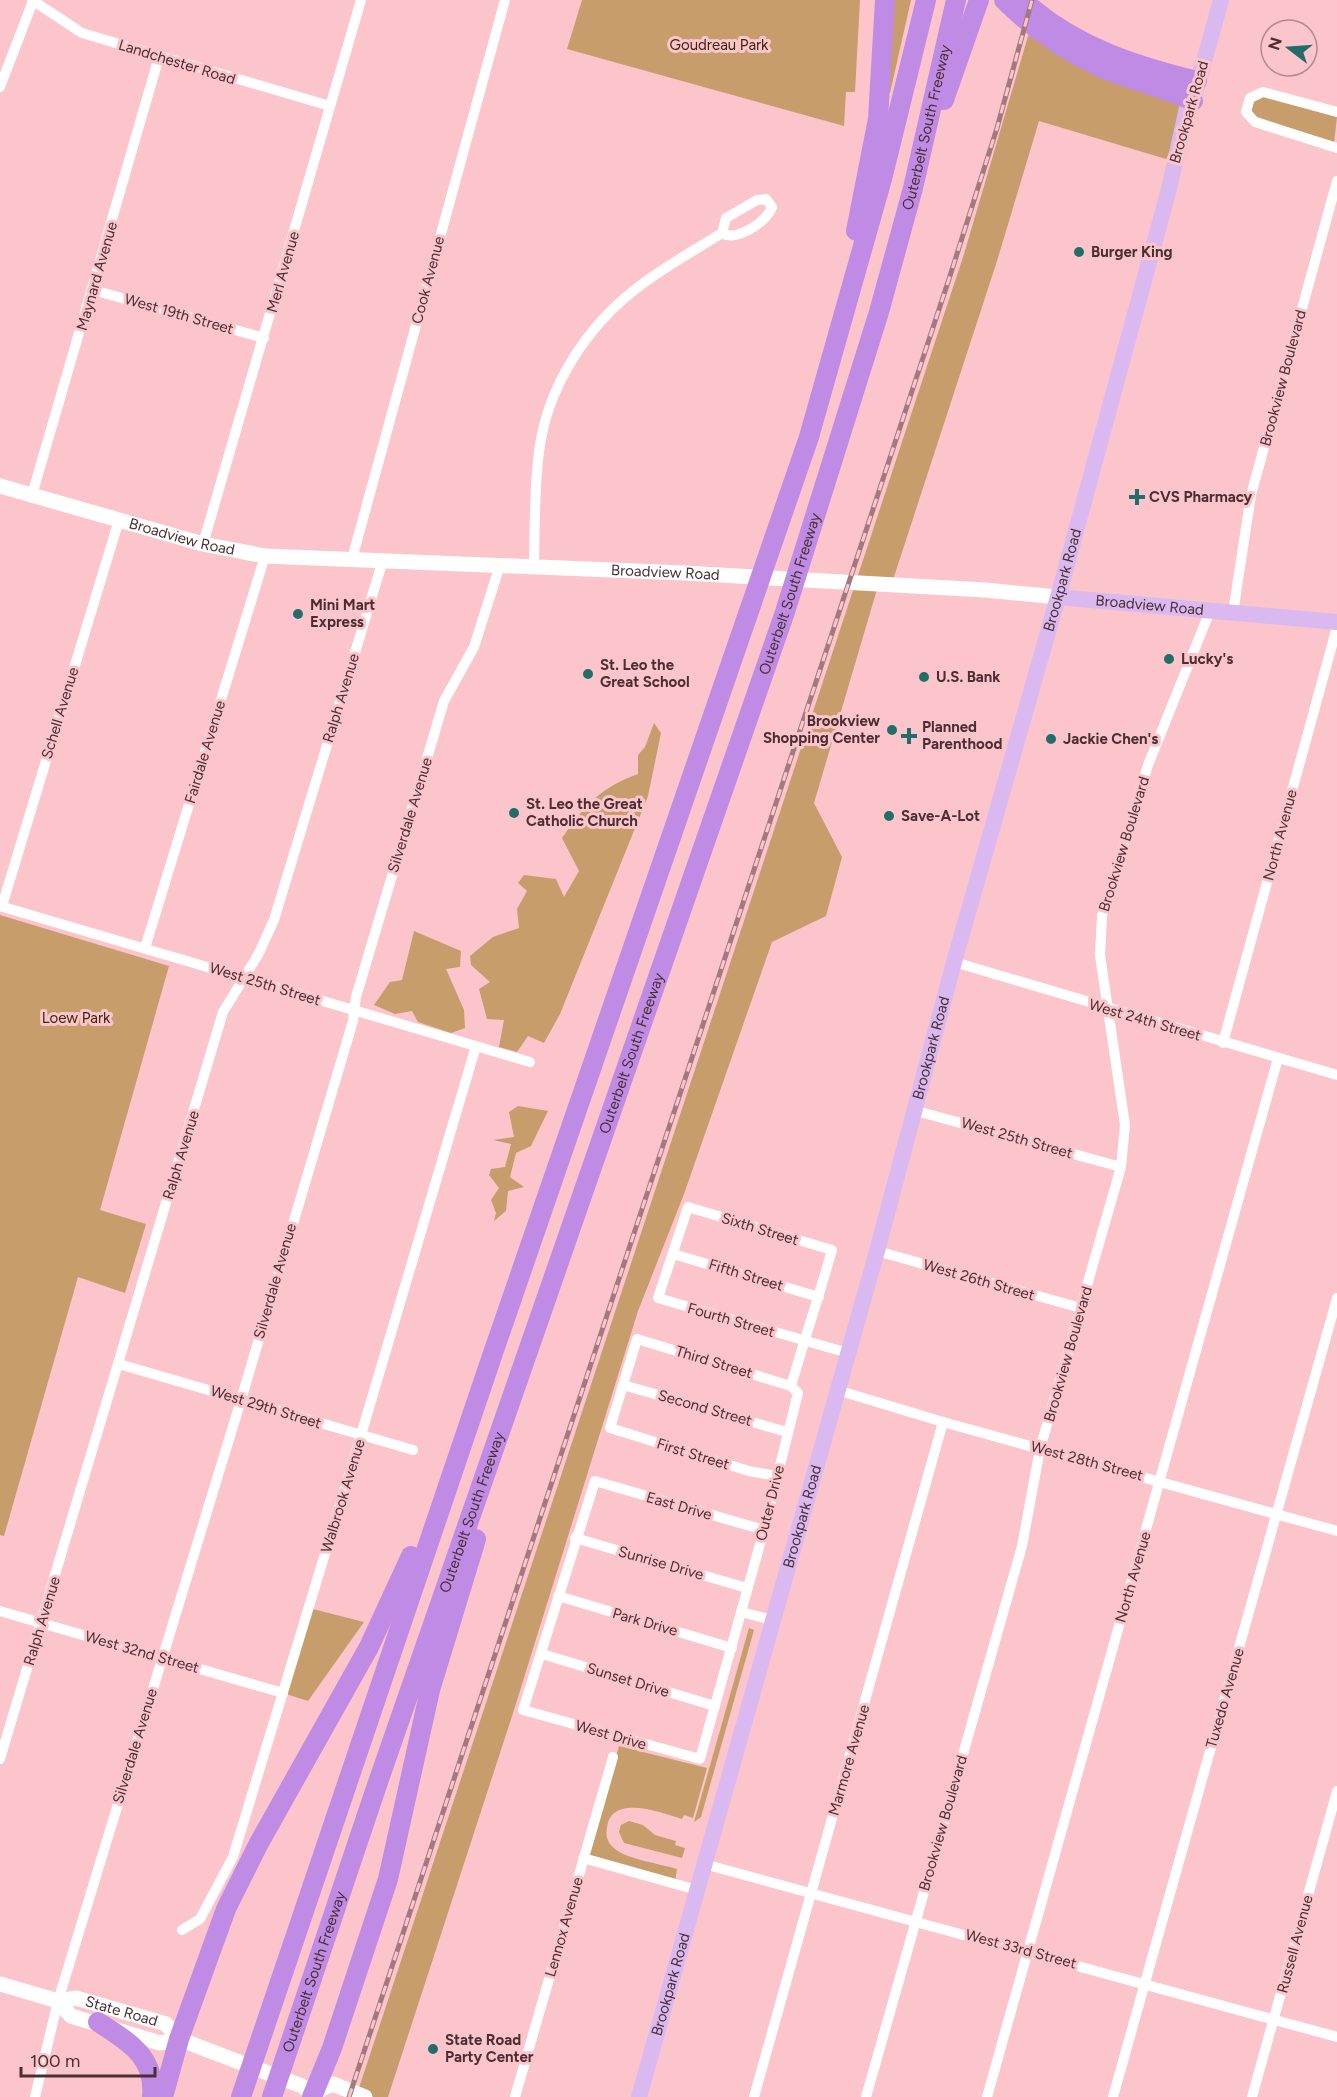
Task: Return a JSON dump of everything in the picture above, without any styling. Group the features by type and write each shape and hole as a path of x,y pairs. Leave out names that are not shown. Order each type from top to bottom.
{"highway":[{"path":"827,377 874,142 883,66 885,0"},
{"name":"Outerbelt South Freeway","path":"241,2097 491,1359 755,601 827,377 880,190 926,0"},
{"name":"Outerbelt South Freeway","path":"272,2097 519,1377 786,612 848,415 913,188 956,0"},
{"path":"913,188 979,0"},
{"path":"1004,0 1029,23 1059,36 1125,61 1197,81"},
{"path":"1022,0 1059,36 1102,68 1171,90 1192,102"},
{"path":"163,2097 179,2039 226,1910 259,1843 369,1647 398,1590 458,1424 491,1359"},
{"path":"311,2093 332,2048 395,1854 430,1690 497,1472 519,1377"},
{"path":"98,2022 136,2047 144,2056 152,2078 152,2097"}],"main road":[{"name":"Brookpark Road","path":"639,2097 877,1251 954,962 1058,597 1169,189 1187,108 1192,102 1221,0"},
{"name":"Broadview Road","path":"0,486 202,544 265,556 534,566 985,590 1337,622"},
{"name":"State Road","path":"0,1984 58,2001 76,1998 166,2024 179,2039 311,2093"},
{"name":"State Road","path":"58,2001 71,2016 98,2022 160,2043 179,2039"},
{"path":"311,2093 333,2084 365,2097"}],"street":[{"name":"Merl Avenue","path":"202,544 361,0"},
{"name":"Cook Avenue","path":"352,559 505,0"},
{"name":"Landchester Road","path":"32,1 82,33 330,106"},
{"path":"0,87 32,1"},
{"name":"Maynard Avenue","path":"32,495 159,57"},
{"path":"1337,112 1263,92 1250,98 1246,112 1249,119 1255,122 1337,148"},
{"name":"Brookview Boulevard","path":"1233,613 1251,495 1337,181"},
{"path":"534,566 539,451 553,402 569,365 598,326 640,285 722,233 726,218 757,200 766,199 771,202 766,217 738,235 726,236 722,233"},
{"name":"West 19th Street","path":"93,290 264,338"},
{"name":"Schell Avenue","path":"1,906 119,520"},
{"name":"Fairdale Avenue","path":"145,948 265,556"},
{"name":"Ralph Avenue","path":"0,1759 224,1012 274,920 383,560"},
{"name":"Silverdale Avenue","path":"35,2097 58,2001 241,1400 353,1021 353,1010 444,701 474,647 500,565"},
{"name":"Brookview Boulevard","path":"866,2097 1022,1546 1040,1449 1121,1167 1125,1125 1100,955 1102,916 1148,765 1210,611"},
{"name":"North Avenue","path":"1223,1043 1337,627"},
{"name":"West 25th Street","path":"1,906 530,1062"},
{"name":"West 24th Street","path":"954,962 1337,1075"},
{"name":"Walbrook Avenue","path":"182,1930 200,1919 233,1857 362,1435 476,1046"},
{"name":"North Avenue","path":"987,2097 1278,1058"},
{"name":"West 25th Street","path":"914,1110 1121,1167"},
{"name":"Sixth Street","path":"673,1254 688,1208 832,1250"},
{"name":"Outer Drive","path":"700,1760 764,1530 798,1393 791,1386 832,1250"},
{"name":"West 26th Street","path":"877,1251 1081,1308"},
{"name":"Fifth Street","path":"673,1254 819,1297"},
{"name":"Fourth Street","path":"673,1254 658,1298 848,1353"},
{"name":"Tuxedo Avenue","path":"1113,2097 1337,1298"},
{"name":"Third Street","path":"623,1384 637,1339 791,1386"},
{"name":"West 29th Street","path":"119,1364 413,1450"},
{"name":"First Street","path":"623,1384 610,1428 749,1471 776,1476"},
{"name":"Second Street","path":"623,1384 787,1432"},
{"name":"West 28th Street","path":"837,1390 943,1422 1337,1531"},
{"name":"Marmore Avenue","path":"754,2097 943,1422"},
{"name":"East Drive","path":"575,1538 595,1482 764,1530"},
{"path":"542,1654 575,1538"},
{"name":"Sunrise Drive","path":"575,1538 747,1588"},
{"name":"Park Drive","path":"558,1596 732,1648"},
{"name":"West 32nd Street","path":"0,1611 283,1693"},
{"path":"741,1612 772,1620"},
{"name":"Sunset Drive","path":"542,1654 715,1706"},
{"name":"West Drive","path":"542,1654 523,1710 700,1760"},
{"name":"Lennox Avenue","path":"515,2097 612,1757"},
{"name":"Russell Avenue","path":"1252,2097 1337,1791"},
{"path":"584,1858 697,1890"},
{"name":"West 33rd Street","path":"704,1864 1337,2037"}],"green space":[{"name":"Goudreau Park","path":"582,0 860,0 855,92 846,92 844,126 567,49"},
{"path":"890,0 911,0 890,93 884,92"},
{"path":"1031,26 1193,101 1176,162 1039,121 997,261 891,586 878,586 814,803 842,857 826,916 772,942 684,1194 638,1311 514,1710 388,2097 356,2097 964,254"},
{"path":"1265,96 1337,117 1334,143 1252,115 1251,103"},
{"path":"654,723 661,733 648,796 560,1014 544,1043 528,1036 517,1052 499,1047 504,1020 487,1019 479,989 490,982 471,965 470,956 493,937 519,928 517,909 527,891 518,883 524,875 556,879 564,897 579,871 562,838 594,799 614,785 638,774 638,755 645,747"},
{"name":"Loew Park","path":"0,915 169,966 100,1210 146,1224 125,1293 78,1277 4,1536 0,1535"},
{"path":"414,931 461,951 460,967 446,969 464,1010 465,1028 451,1033 418,1022 412,1011 395,1014 374,1005 390,982 402,980"},
{"path":"518,1106 548,1111 531,1146 516,1153 510,1177 524,1187 508,1191 506,1211 494,1221 496,1213 491,1200 499,1188 489,1175 491,1169 505,1167 511,1144 493,1140 514,1137 509,1112"},
{"path":"309,1608 364,1622 308,1701 283,1693"},
{"path":"749,1628 754,1630 701,1817 694,1822"},
{"path":"619,1746 707,1768 693,1818 684,1815 682,1819 651,1810 627,1808 611,1817 607,1828 608,1840 620,1853 677,1869 675,1882 588,1858"},
{"path":"629,1821 643,1825 655,1835 676,1841 675,1845 685,1848 682,1858 624,1843 619,1832 621,1825"}],"railway":[{"path":"349,2097 949,279 997,128 1032,0"}],"place":[{"name":"Burger King","path":"1079,252"},
{"name":"CVS Pharmacy","path":"1137,497"},
{"name":"Mini Mart Express","path":"298,614"},
{"name":"Lucky's","path":"1169,659"},
{"name":"St. Leo the Great School","path":"588,674"},
{"name":"U.S. Bank","path":"924,677"},
{"name":"Brookview Shopping Center","path":"892,730"},
{"name":"Planned Parenthood","path":"909,736"},
{"name":"Jackie Chen's","path":"1051,739"},
{"name":"St. Leo the Great Catholic Church","path":"514,813"},
{"name":"Save-A-Lot","path":"889,816"},
{"name":"State Road Party Center","path":"433,2049"}]}
